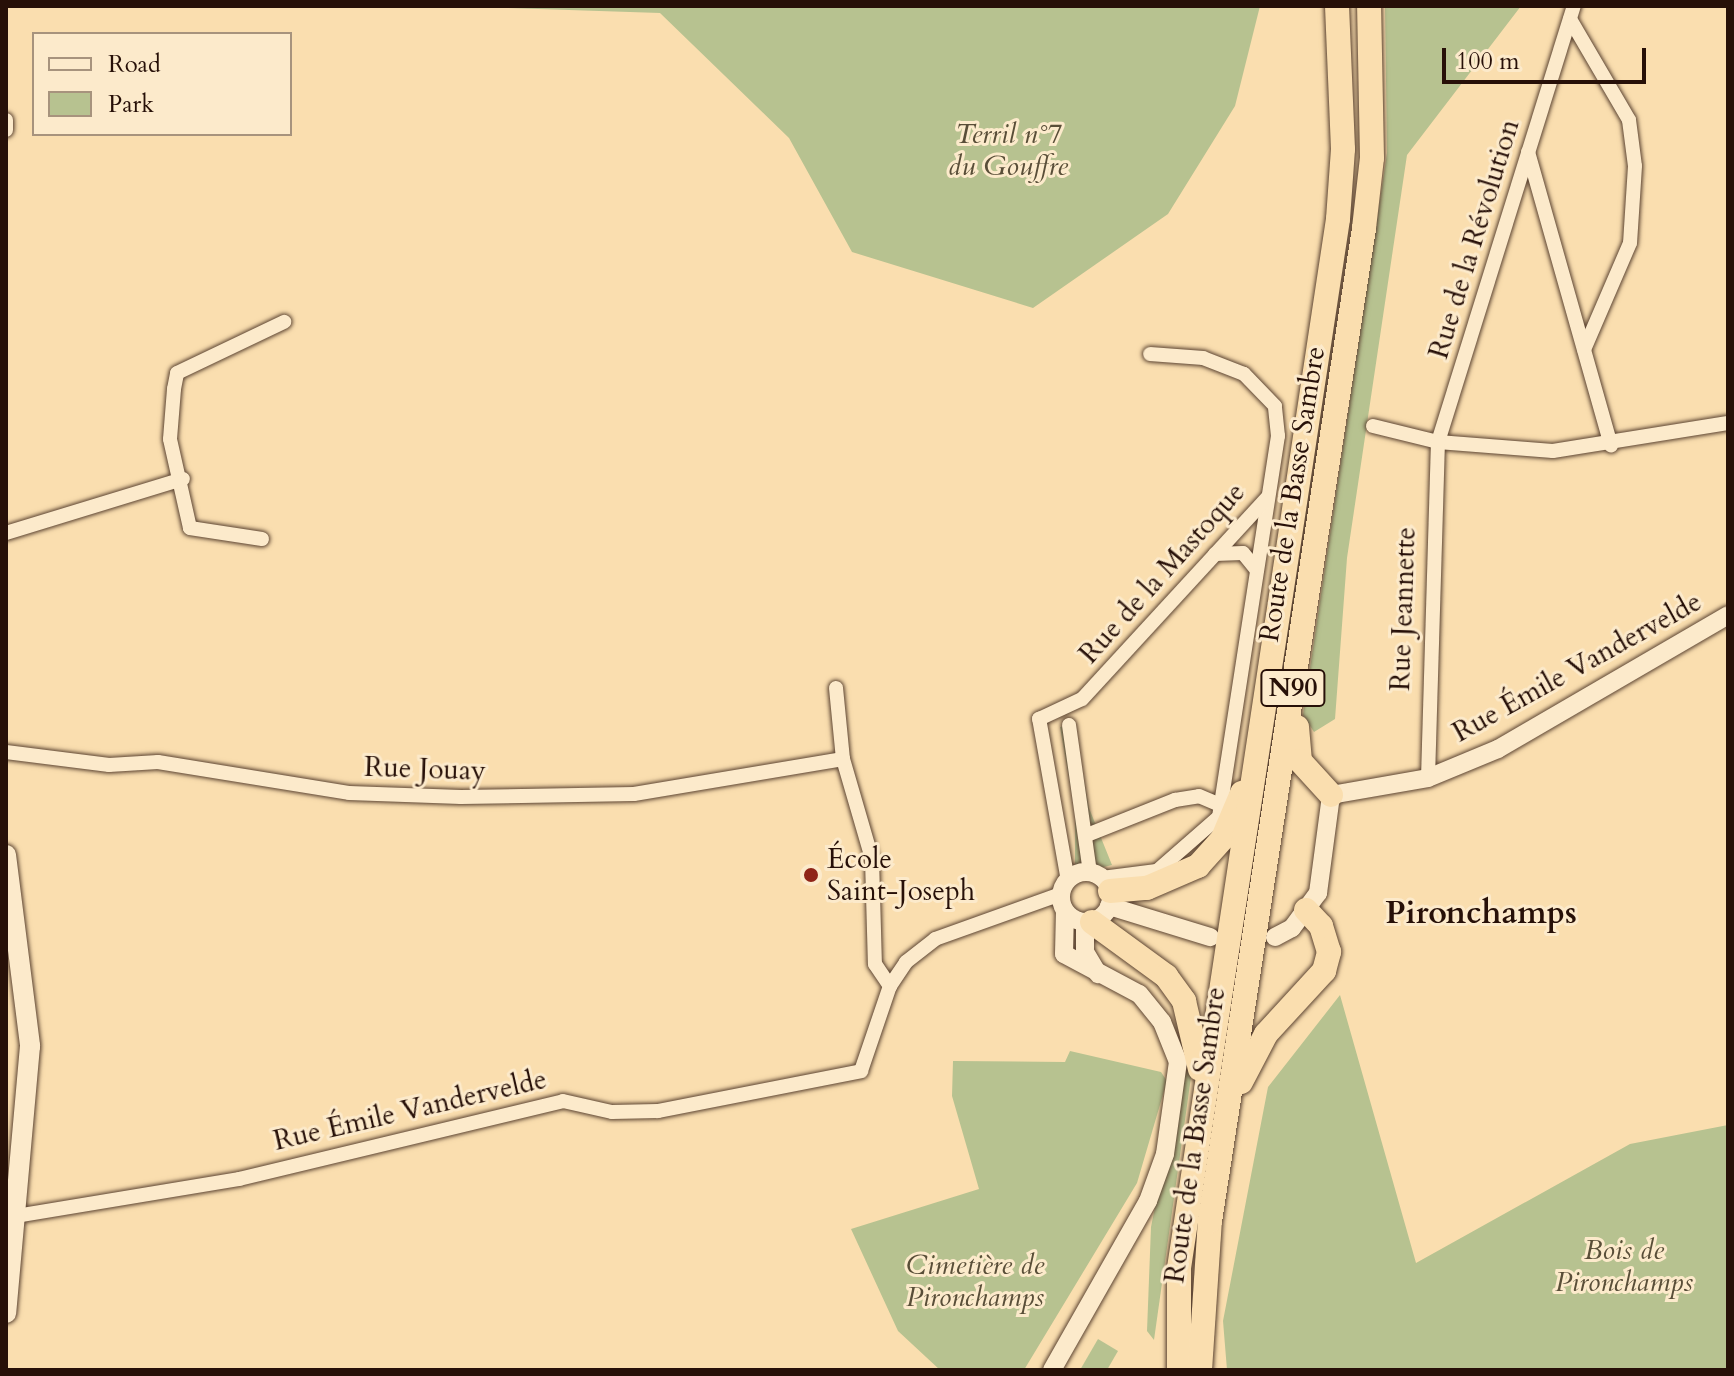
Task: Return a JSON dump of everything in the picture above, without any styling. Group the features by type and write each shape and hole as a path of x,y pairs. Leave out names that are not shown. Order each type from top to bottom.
{"highway":[{"name":"Route de la Basse Sambre","path":"1176,1370 1179,1268 1338,219 1343,149 1337,6"},
{"name":"Route de la Basse Sambre","path":"1200,1370 1210,1221 1372,158 1369,6"},
{"path":"1306,599 1311,625 1295,743 1300,761 1331,795"},
{"path":"1179,1268 1176,1231 1201,1064 1198,1034 1166,976 1098,899 1174,879 1223,838 1240,805 1260,691 1271,667"},
{"path":"1210,1221 1243,1071 1266,1034 1324,971 1325,939 1306,910"}],"main road":[{"path":"6,855 29,1006 16,1216 6,1313"}],"street":[{"name":"Rue de la Révolution","path":"1438,442 1572,13"},
{"path":"1572,13 1629,120 1635,166 1630,243 1584,350"},
{"path":"6,120 6,130"},
{"path":"1528,152 1611,446"},
{"path":"262,539 190,528 183,479 170,439 174,389 177,373 284,322"},
{"name":"Rue de la Mastoque","path":"1065,895 1039,719 1082,699 1268,498 1275,406 1244,374 1203,358 1150,354"},
{"path":"1373,426 1438,442 1553,451 1611,446 1728,423"},
{"name":"Rue Jeannette","path":"1428,778 1438,442"},
{"path":"6,533 183,479"},
{"path":"1065,895 1098,899 1157,871 1197,842 1220,805 1268,498"},
{"path":"1215,554 1243,553 1257,570"},
{"name":"Rue Émile Vandervelde","path":"1331,795 1428,778 1498,749 1728,615"},
{"path":"836,688 843,759 872,859 875,964 890,986"},
{"path":"1069,725 1098,899 1085,952 1098,974"},
{"name":"Rue Jouay","path":"6,752 109,765 158,762 349,793 461,797 634,794 843,759"},
{"path":"1275,937 1306,910 1325,872 1331,795"},
{"path":"1087,835 1175,800 1199,796 1220,805"},
{"path":"1065,895 1098,899 1210,937"},
{"path":"1052,1370 1148,1201 1176,1095 1178,1062 1156,1013 1139,994 1064,954 1065,895"},
{"name":"Rue Émile Vandervelde","path":"16,1216 239,1179 563,1101 612,1112 658,1111 861,1071 890,986 935,939 1065,895"}],"green space":[{"name":"Terril n°7 du Gouffre","path":"451,6 1260,6 1235,106 1168,214 1033,308 852,252 789,138 660,13"},
{"path":"1385,6 1521,6 1407,155 1347,558 1335,719 1314,732 1303,715 1387,153"},
{"path":"1074,724 1089,808 1112,865 1075,874 1075,812 1060,727"},
{"name":"Bois de Pironchamps","path":"1340,995 1416,1263 1630,1144 1728,1125 1728,1370 1227,1370 1223,1321 1268,1087"},
{"name":"Cimetière de Pironchamps","path":"1070,1051 1161,1072 1167,1081 1137,1183 1024,1370 940,1370 898,1331 851,1229 979,1189 952,1096 953,1061 1065,1062"},
{"path":"1185,1059 1192,1070 1154,1340 1147,1331 1151,1227"},
{"path":"1098,1339 1118,1351 1107,1370 1080,1370"}],"place":[{"name":"École Saint-Joseph","path":"811,875"}],"district":[{"name":"Pironchamps","path":"1481,913"}]}
